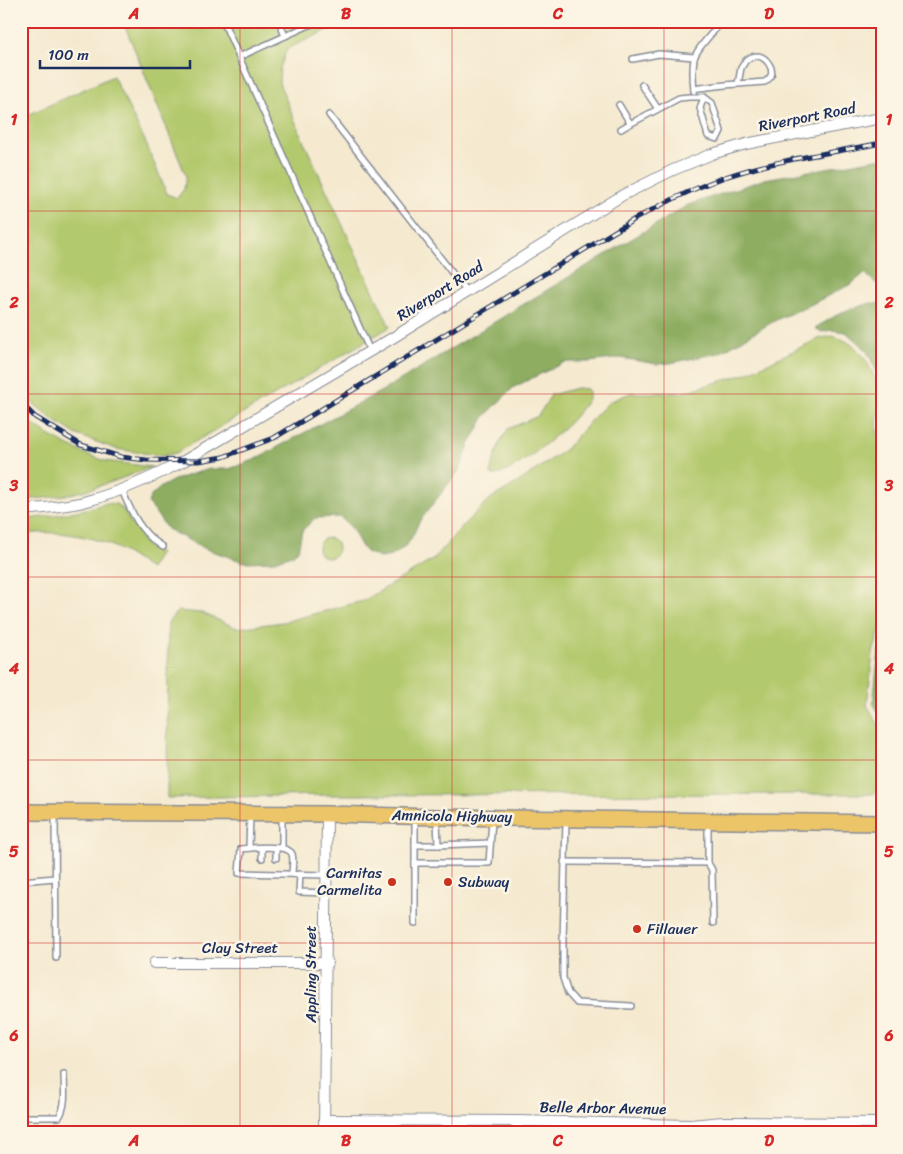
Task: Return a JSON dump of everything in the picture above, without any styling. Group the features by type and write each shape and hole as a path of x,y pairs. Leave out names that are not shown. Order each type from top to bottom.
{"main road":[{"name":"Amnicola Highway","path":"21,812 327,814 882,822"}],"street":[{"name":"Riverport Road","path":"21,510 85,502 122,490 165,471 370,351 623,196 673,170 717,153 755,142 882,118"},
{"name":"Appling Street","path":"324,1133 327,814"},
{"name":"Clay Street","path":"154,963 327,963"},
{"name":"Belle Arbor Avenue","path":"324,1120 518,1121 690,1125 723,1122 882,1123"},
{"path":"518,1121 518,1133"},
{"path":"723,1122 723,1133"}],"lane":[{"path":"223,21 370,351"},
{"path":"279,21 285,36"},
{"path":"239,58 318,21"},
{"path":"694,97 692,76 694,57 720,24"},
{"path":"632,59 659,54 694,57"},
{"path":"694,89 765,82 772,71 769,64 760,56 746,60 741,68 738,84"},
{"path":"21,57 23,67 21,68"},
{"path":"642,85 658,109"},
{"path":"704,97 700,108 708,136 717,139"},
{"path":"621,129 679,98 704,97 712,103 721,130 717,139 717,153"},
{"path":"619,105 630,124"},
{"path":"330,116 467,292"},
{"path":"122,490 139,524 150,537 163,547"},
{"path":"55,812 56,958"},
{"path":"249,848 250,814"},
{"path":"276,858 279,848 282,814"},
{"path":"415,816 415,923"},
{"path":"437,817 438,845"},
{"path":"415,862 489,863 492,817"},
{"path":"566,818 563,978 568,993 577,1003 631,1006"},
{"path":"708,820 708,863 712,870 713,923"},
{"path":"415,845 490,843"},
{"path":"262,848 262,858"},
{"path":"292,874 292,854 290,851 279,848 241,849 239,873 262,874 276,871 292,874 326,875"},
{"path":"564,862 708,863"},
{"path":"262,867 262,874"},
{"path":"300,874 299,892 326,893"},
{"path":"21,881 55,878"},
{"path":"21,1117 59,1117 64,1105 64,1074"}],"green space":[{"path":"123,21 347,21 287,49 280,68 279,83 304,142 390,327 176,453 163,456 116,449 77,435 52,419 21,391 21,118 113,76 145,141 167,194 177,198 184,189 186,176"},
{"path":"882,158 882,285 874,282 865,273 851,284 778,319 719,353 657,364 621,358 588,362 565,362 514,387 485,416 469,445 460,469 419,522 406,546 392,556 380,558 366,552 351,527 340,517 315,518 302,531 298,550 292,555 274,561 244,562 206,549 167,529 148,502 151,496 161,487 174,480 210,469 229,469 254,460 387,388 688,205 765,179"},
{"path":"871,303 882,304 882,383 867,351 846,332 831,330 822,332 815,328 842,312"},
{"path":"832,336 848,342 865,358 873,373 881,396 877,427 882,451 882,623 873,653 867,705 882,730 882,782 874,794 330,795 167,798 168,622 178,611 202,613 237,628 283,622 363,601 434,559 464,524 490,499 566,449 609,402 630,393 681,393 745,374 818,339"},
{"path":"577,388 587,389 589,396 584,405 561,431 514,467 501,474 491,475 491,469 500,442 508,429 538,416 551,395"},
{"path":"21,416 61,442 84,453 105,461 152,467 83,491 60,496 21,500"},
{"path":"107,503 116,504 124,510 131,523 152,547 160,553 150,569 107,543 70,534 32,533 21,535 21,520 75,511"},
{"path":"328,538 335,541 338,548 335,555 328,558 321,555 318,548 321,541"},
{"path":"882,642 882,719 873,703 879,652"}],"railway":[{"path":"21,403 35,417 81,445 121,457 146,460 199,461 223,457 274,438 635,219 679,196 725,177 763,166 882,143"}],"place":[{"name":"Carnitas Carmelita","path":"392,882"},
{"name":"Subway","path":"448,882"},
{"name":"Fillauer","path":"637,929"}]}
